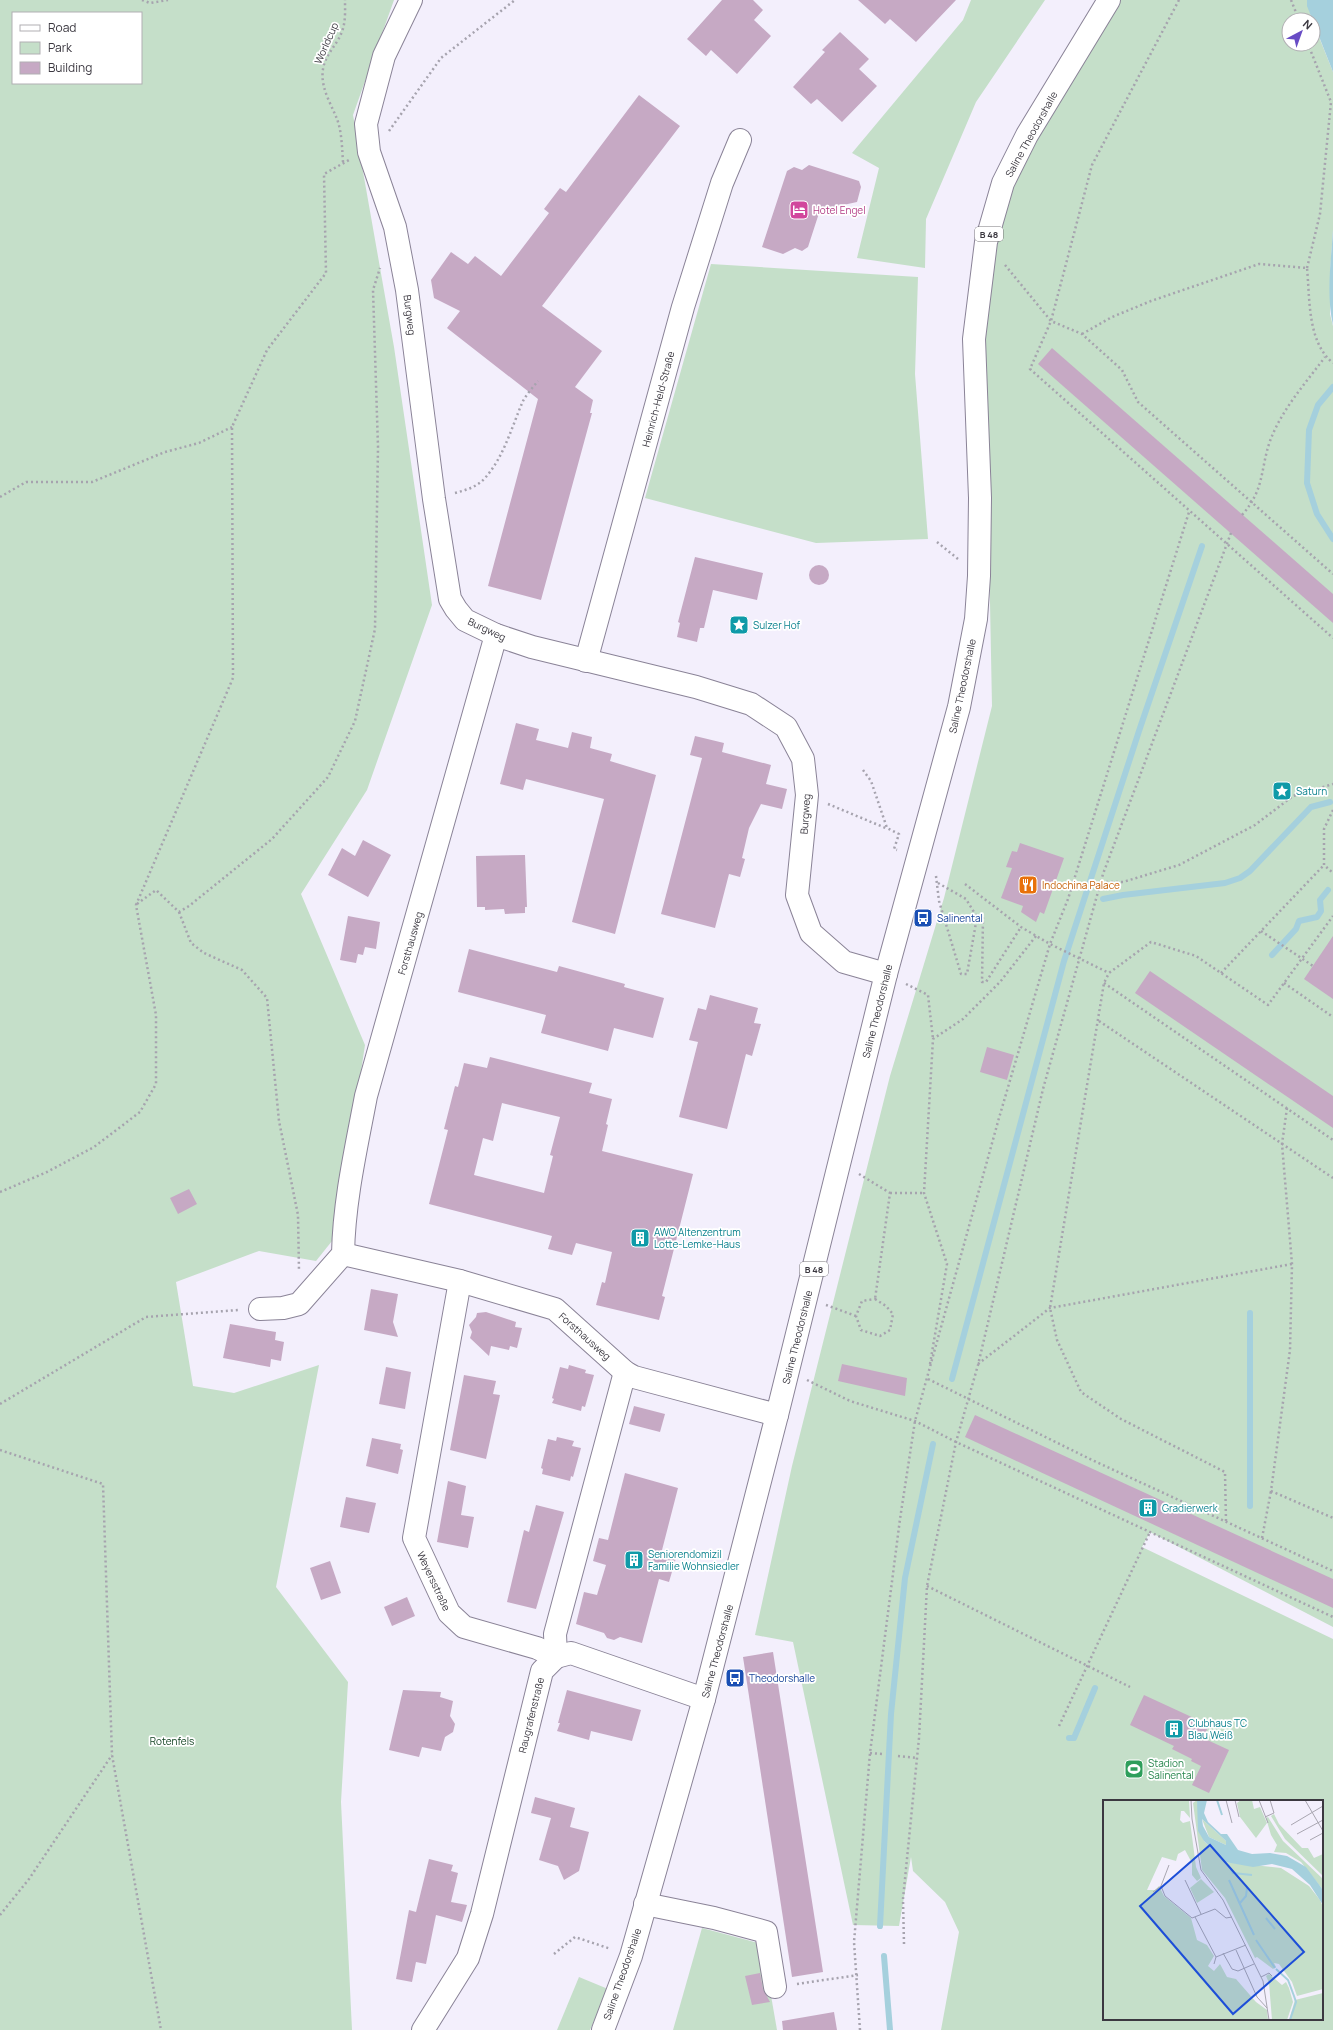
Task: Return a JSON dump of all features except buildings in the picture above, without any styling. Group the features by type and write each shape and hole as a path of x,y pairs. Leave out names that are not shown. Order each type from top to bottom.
{"street":[{"name":"Burgweg","path":"411,0 384,56 366,124 369,152 395,227 407,290 434,499 450,599 465,620 496,636 586,661 696,687 751,704 786,727 803,759 807,795 797,895 811,933 844,962 886,974"},
{"name":"Saline Theodorshalle","path":"603,2030 631,1956 704,1699 778,1415 886,974 959,707 976,619 979,576 980,498 974,339 986,242 1003,183 1027,135 1110,0"},
{"name":"Heinrich-Held-Straße","path":"586,661 683,307 722,184 740,140"},
{"name":"Forsthausweg","path":"496,636 366,1096 354,1155 344,1226 343,1254 460,1280 555,1309 625,1372 634,1377 778,1415"},
{"path":"260,1309 283,1308 299,1304 343,1254"},
{"name":"Weyersstraße","path":"460,1280 414,1538 449,1613 464,1626 537,1648 556,1657"},
{"path":"625,1372 555,1634 556,1657 571,1653 704,1699"},
{"name":"Raugrafenstraße","path":"424,2030 468,1958 482,1914 542,1671 556,1657"},
{"path":"645,1904 714,1918 766,1932 775,1987"}],"path":[{"path":"142,0 150,3 168,0"},
{"name":"Worldcup","path":"342,162 342,144 338,120 327,98 323,70 328,54 342,34 346,18 345,0"},
{"path":"0,1192 47,1172 94,1147 140,1112 156,1084 156,1015 136,905 233,678 232,427 267,350 326,273 324,174 342,162 369,152 385,137 441,58 515,0"},
{"path":"1179,0 1092,165 1051,321 1030,369 1333,638"},
{"path":"1291,0 1296,12"},
{"path":"1311,52 1331,102 1320,214 1307,268 1314,332 1325,357 1333,363"},
{"path":"986,242 1051,321 1082,334 1122,370 1138,402 1333,574"},
{"path":"180,912 272,839 328,777 355,721 376,629 378,447 372,290 382,262"},
{"path":"1082,334 1112,317 1151,301 1259,264 1307,268"},
{"path":"1242,515 1253,502 1262,480 1270,442 1286,410 1325,357"},
{"path":"434,499 471,488 485,479 515,424 524,399 538,381"},
{"path":"0,497 26,482 92,482 165,452 199,443 232,427"},
{"path":"860,2030 858,1975 854,1942 870,1753 900,1519 915,1421 928,1379 999,1118 1050,944 1068,899 1190,512"},
{"path":"904,1944 903,1899 917,1758 927,1586 956,1442 978,1365 1043,1089 1079,956 1101,882 1231,533"},
{"path":"863,770 871,781 888,829"},
{"path":"1101,882 1123,882 1179,865 1255,825 1293,796 1333,784"},
{"path":"807,795 899,834 894,849 917,857"},
{"path":"1221,973 1324,865 1324,829 1333,810"},
{"path":"1324,865 1333,873"},
{"path":"936,870 939,901 961,974 967,974 977,917 966,899 938,884"},
{"path":"965,884 1021,927 1050,944 1071,954 1079,956 1109,973"},
{"path":"136,905 156,890 180,912 192,943 204,953 242,970 267,998 279,1121 298,1215 299,1304"},
{"path":"1226,1521 1226,1472 1121,1419 1081,1392 1057,1340 1050,1308 1099,1021 1104,983 1109,973 1151,942 1196,956 1268,1006 1333,916"},
{"path":"977,917 983,918 982,982 986,982 1021,927"},
{"path":"1261,930 1313,966"},
{"path":"933,1039 963,1019 989,993 1036,936"},
{"path":"886,974 928,995 933,1039 924,1193 947,1264 928,1379"},
{"path":"1284,982 1333,1017"},
{"path":"1104,983 1333,1140"},
{"path":"1099,1021 1333,1178"},
{"path":"1262,1538 1271,1490 1290,1350 1292,1264 1282,1144 1287,1108"},
{"path":"840,1162 890,1193 924,1193"},
{"path":"875,1298 890,1193"},
{"path":"978,1365 1050,1308 1292,1264"},
{"path":"806,1297 856,1316"},
{"path":"875,1298 886,1306 892,1314 890,1330 880,1336 860,1330 856,1316 862,1301 875,1298"},
{"path":"0,1404 146,1317 260,1309"},
{"path":"928,1379 1092,1460 1333,1571"},
{"path":"822,1388 850,1401 915,1421 956,1442 1333,1616"},
{"path":"0,1450 103,1484 112,1755 161,2030"},
{"path":"1271,1490 1333,1518"},
{"path":"1059,1726 1150,1532"},
{"path":"927,1586 1130,1687"},
{"path":"870,1753 882,1754"},
{"path":"0,1915 29,1879 112,1755"},
{"path":"898,1756 917,1758"},
{"path":"554,1954 575,1937 631,1956"},
{"path":"775,1987 858,1975"}],"green space":[{"name":"Rotenfels","path":"0,0 394,0 353,115 394,347 432,605 367,790 301,894 365,1045 336,1236 316,1261 259,1251 176,1282 193,1386 234,1393 319,1365 276,1587 348,1682 341,1802 352,2030 0,2030"},
{"path":"971,0 1045,0 976,102 926,219 925,268 857,258 879,168 852,153 963,20"},
{"path":"1120,0 1307,0 1310,12 1281,12 1281,52 1321,52 1321,42 1333,72 1333,230 1330,273 1330,314 1333,326 1333,1627 1150,1532 1142,1547 1333,1639 1333,2030 941,2030 959,1932 945,1902 913,1871 911,1857 899,1926 853,1925 793,1642 755,1635 792,1466 890,1076 944,898 992,706 985,342 996,243 1012,187 1036,138"},
{"path":"711,264 918,277 915,374 928,539 816,543 645,498"},
{"path":"702,1928 762,1944 777,2030 673,2030"},
{"path":"579,1977 608,1989 590,2030 557,2030"}],"water":[{"path":"1307,0 1333,0 1333,72 1321,42 1321,12 1309,12"},
{"path":"1333,230 1333,325 1329,290"}],"waterway":[{"path":"1333,387 1318,405 1309,430 1307,483 1317,514 1333,539"},
{"path":"952,1379 1064,961 1140,728 1202,546"},
{"path":"1103,899 1123,895 1225,883 1240,878 1250,871 1311,807 1330,802"},
{"path":"1272,955 1296,929 1299,921 1317,917 1321,911 1320,900 1328,890"},
{"path":"1250,1313 1250,1506"},
{"path":"880,1926 891,1714 905,1578 933,1444"},
{"path":"1069,1738 1074,1738 1095,1688"},
{"path":"884,1956 890,2030"}],"place":[{"name":"Hotel Engel","path":"799,210"},
{"name":"Sulzer Hof","path":"739,625"},
{"name":"Saturn","path":"1282,791"},
{"name":"Indochina Palace","path":"1028,885"},
{"name":"Salinental","path":"923,918"},
{"name":"AWO Altenzentrum Lotte-Lemke-Haus","path":"640,1238"},
{"name":"Gradierwerk","path":"1148,1508"},
{"name":"Seniorendomizil Familie Wohnsiedler","path":"634,1560"},
{"name":"Theodorshalle","path":"735,1678"},
{"name":"Clubhaus TC Blau Weiß","path":"1174,1729"},
{"name":"Stadion Salinental","path":"1134,1769"}]}
